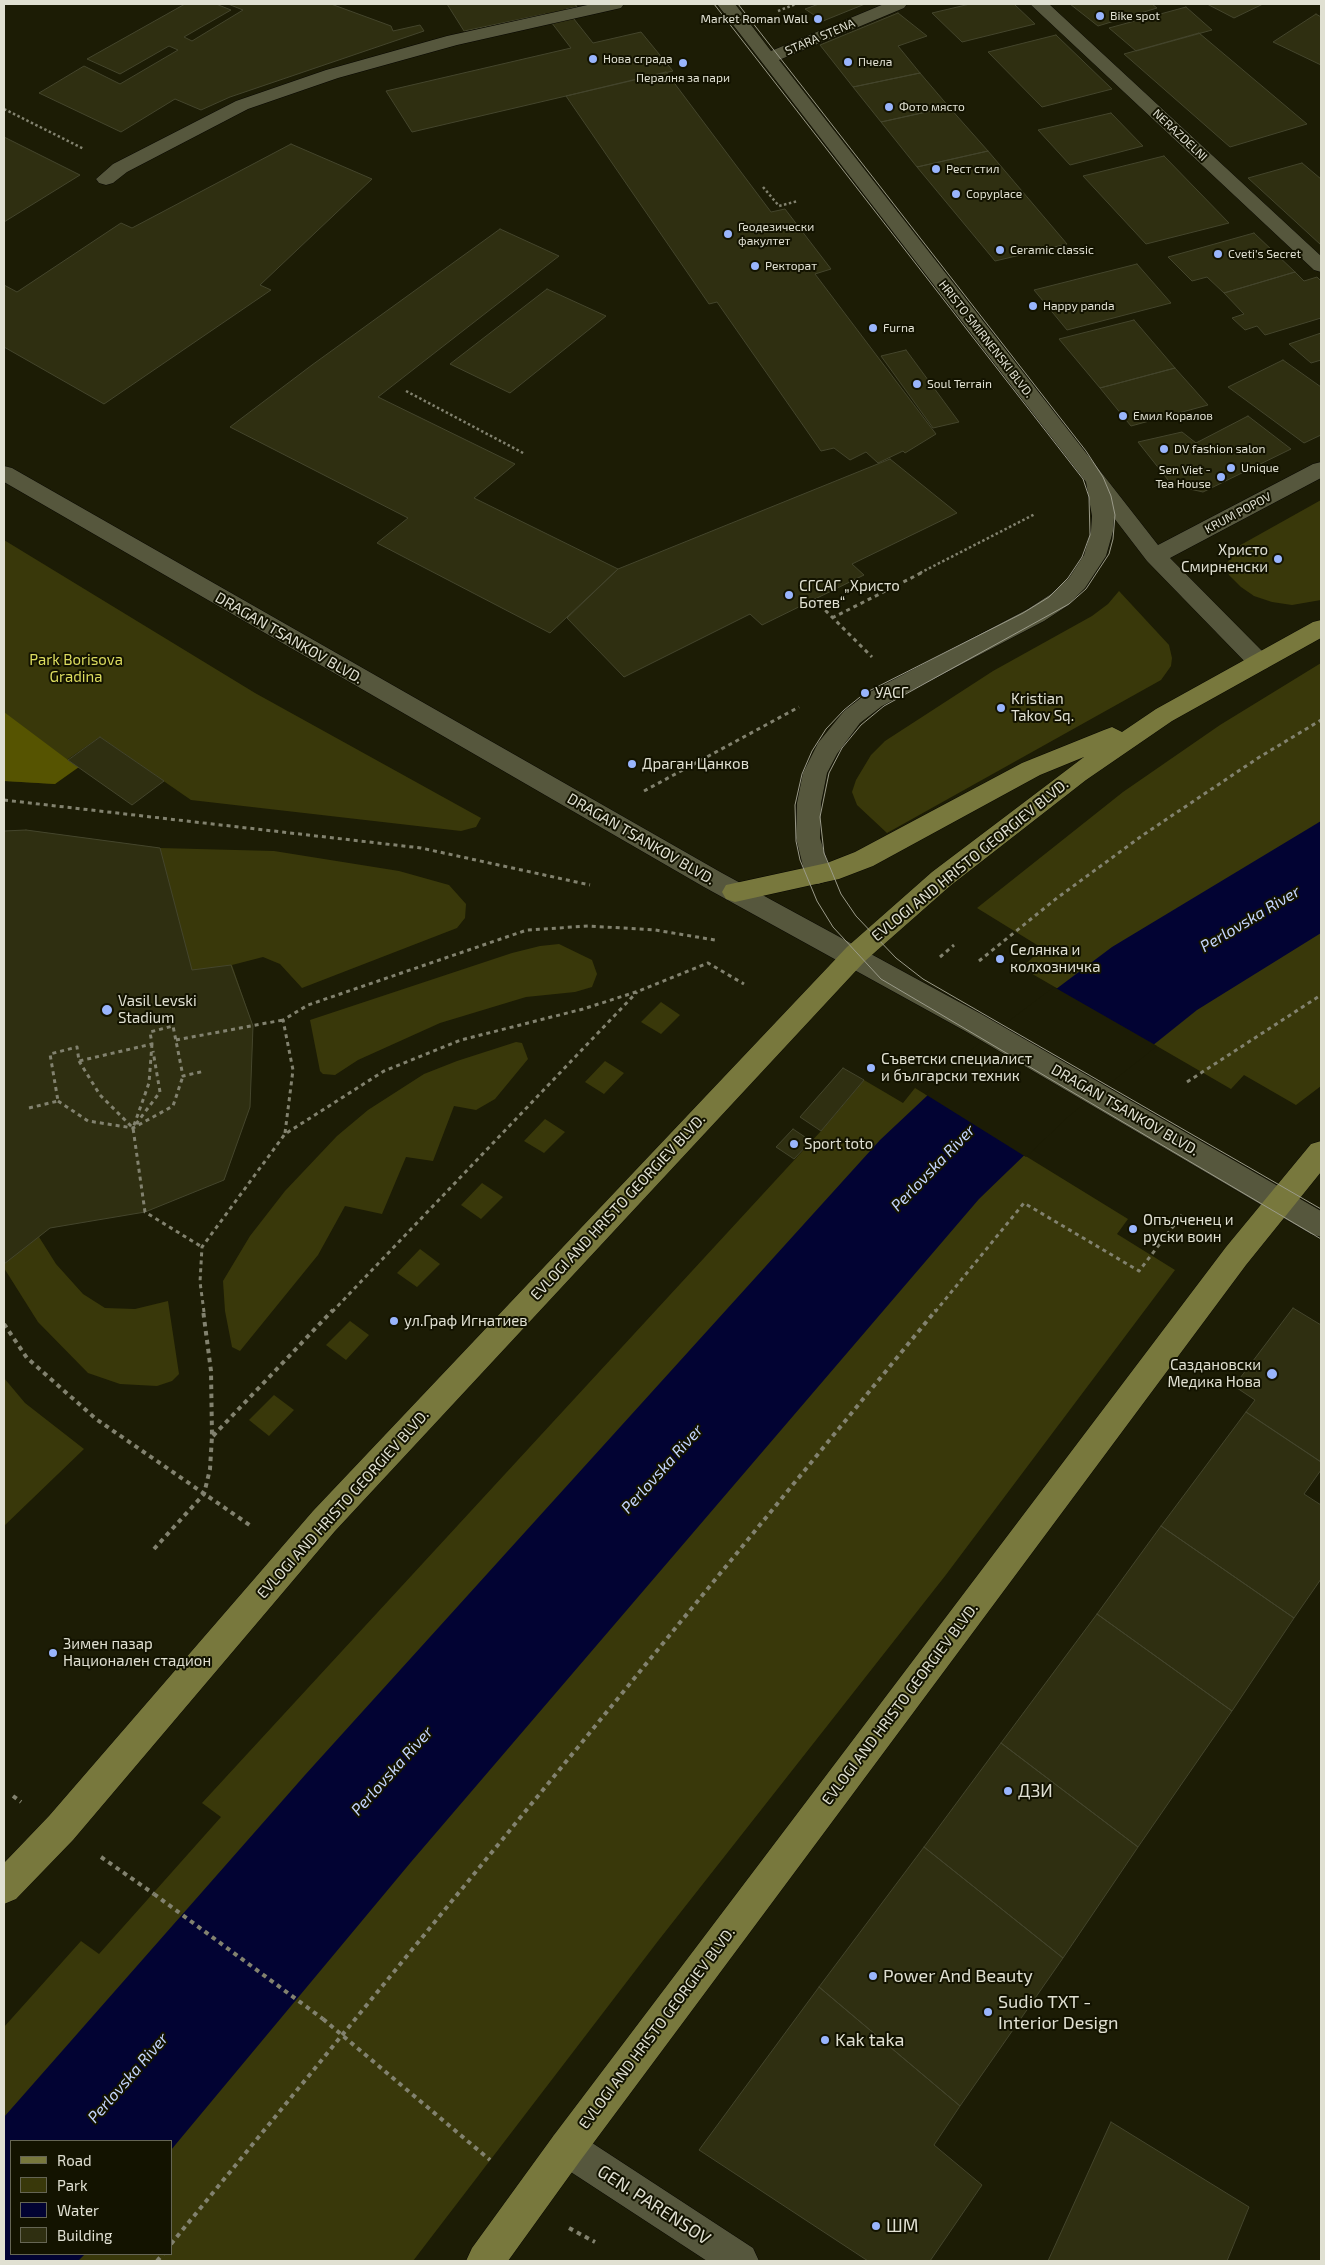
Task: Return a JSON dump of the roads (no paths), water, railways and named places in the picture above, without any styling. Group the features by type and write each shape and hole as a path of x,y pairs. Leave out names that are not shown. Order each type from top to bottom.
{"main road":[{"name":"EVLOGI AND HRISTO GEORGIEV BLVD.","path":"4,1887 61,1828 324,1521 853,956 941,879 1069,780 1164,715 1321,628"},
{"path":"734,892 818,874 864,859 899,842 1031,769 1164,715"},
{"name":"EVLOGI AND HRISTO GEORGIEV BLVD.","path":"484,2261 1236,1256 1321,1152"}],"street":[{"path":"106,179 120,168 242,105 332,74 453,40 615,4"},
{"name":"HRISTO SMIRNENSKI BLVD.","path":"726,4 1155,556 1259,662"},
{"name":"STARA STENA","path":"768,58 898,4"},
{"name":"NERAZDELNI","path":"1039,4 1321,266"},
{"name":"KRUM POPOV","path":"1155,556 1321,470"},
{"name":"DRAGAN TSANKOV BLVD.","path":"4,473 734,892 974,1023 1321,1225"},
{"path":"818,874 808,838 809,803 815,773 827,749 852,718 874,700 1036,615 1059,600 1077,583 1095,556 1102,531 1103,516 1100,496 1094,478"},
{"name":"GEN. PARENSOV","path":"567,2148 740,2261"}],"water":[{"name":"Perlovska River","path":"1321,821 1321,933 1197,1010 1067,1114 979,1199 411,1862 172,2149 172,2140 10,2140 10,2255 84,2255 78,2261 4,2261 4,2117 305,1775 880,1140 979,1047 1112,947"}],"tram line":[{"path":"714,4 1083,479 1089,497 1090,535 1082,557 1068,578 1049,597 1023,613 865,693 844,710 826,729 812,751 802,774 795,805 796,841 800,860 817,901 833,927 881,979 1321,1239"},
{"path":"738,4 1086,451 1103,477 1111,496 1115,515 1113,539 1109,554 1086,589 1069,604 884,706 861,725 842,748 829,773 820,817 824,853 841,894 856,916 896,958 923,979 1321,1209"}],"place":[{"name":"Bike spot","path":"1100,16"},
{"name":"Market Roman Wall","path":"818,19"},
{"name":"Нова сграда","path":"593,59"},
{"name":"Пчела","path":"848,62"},
{"name":"Пералня за пари","path":"683,63"},
{"name":"Фото място","path":"889,107"},
{"name":"Рест стил","path":"936,169"},
{"name":"Copyplace","path":"956,194"},
{"name":"Геодезически факултет","path":"728,234"},
{"name":"Ceramic classic","path":"1000,250"},
{"name":"Cveti's Secret","path":"1218,254"},
{"name":"Ректорат","path":"755,266"},
{"name":"Happy panda","path":"1033,306"},
{"name":"Furna","path":"873,328"},
{"name":"Soul Terrain","path":"917,384"},
{"name":"Емил Коралов","path":"1123,416"},
{"name":"DV fashion salon","path":"1164,449"},
{"name":"Unique","path":"1231,468"},
{"name":"Sen Viet - Tea House","path":"1221,477"},
{"name":"Христо Смирненски","path":"1278,559"},
{"name":"СГСАГ „Христо Ботев“","path":"789,595"},
{"name":"УАСГ","path":"865,693"},
{"name":"Kristian Takov Sq.","path":"1001,708"},
{"name":"Драган Цанков","path":"632,764"},
{"name":"Селянка и колхозничка","path":"1000,959"},
{"name":"Vasil Levski Stadium","path":"107,1010"},
{"name":"Съветски специалист и български техник","path":"871,1068"},
{"name":"Sport toto","path":"794,1144"},
{"name":"Опълченец и руски воин","path":"1133,1229"},
{"name":"ул.Граф Игнатиев","path":"394,1321"},
{"name":"Саздановски Медика Нова","path":"1272,1374"},
{"name":"Зимен пазар Национален стадион","path":"53,1653"},
{"name":"ДЗИ","path":"1008,1791"},
{"name":"Power And Beauty","path":"873,1976"},
{"name":"Sudio TXT - Interior Design","path":"988,2012"},
{"name":"Kak taka","path":"825,2040"},
{"name":"ШМ","path":"876,2226"}],"park label":[{"name":"Park Borisova Gradina","path":"76,668"}]}
